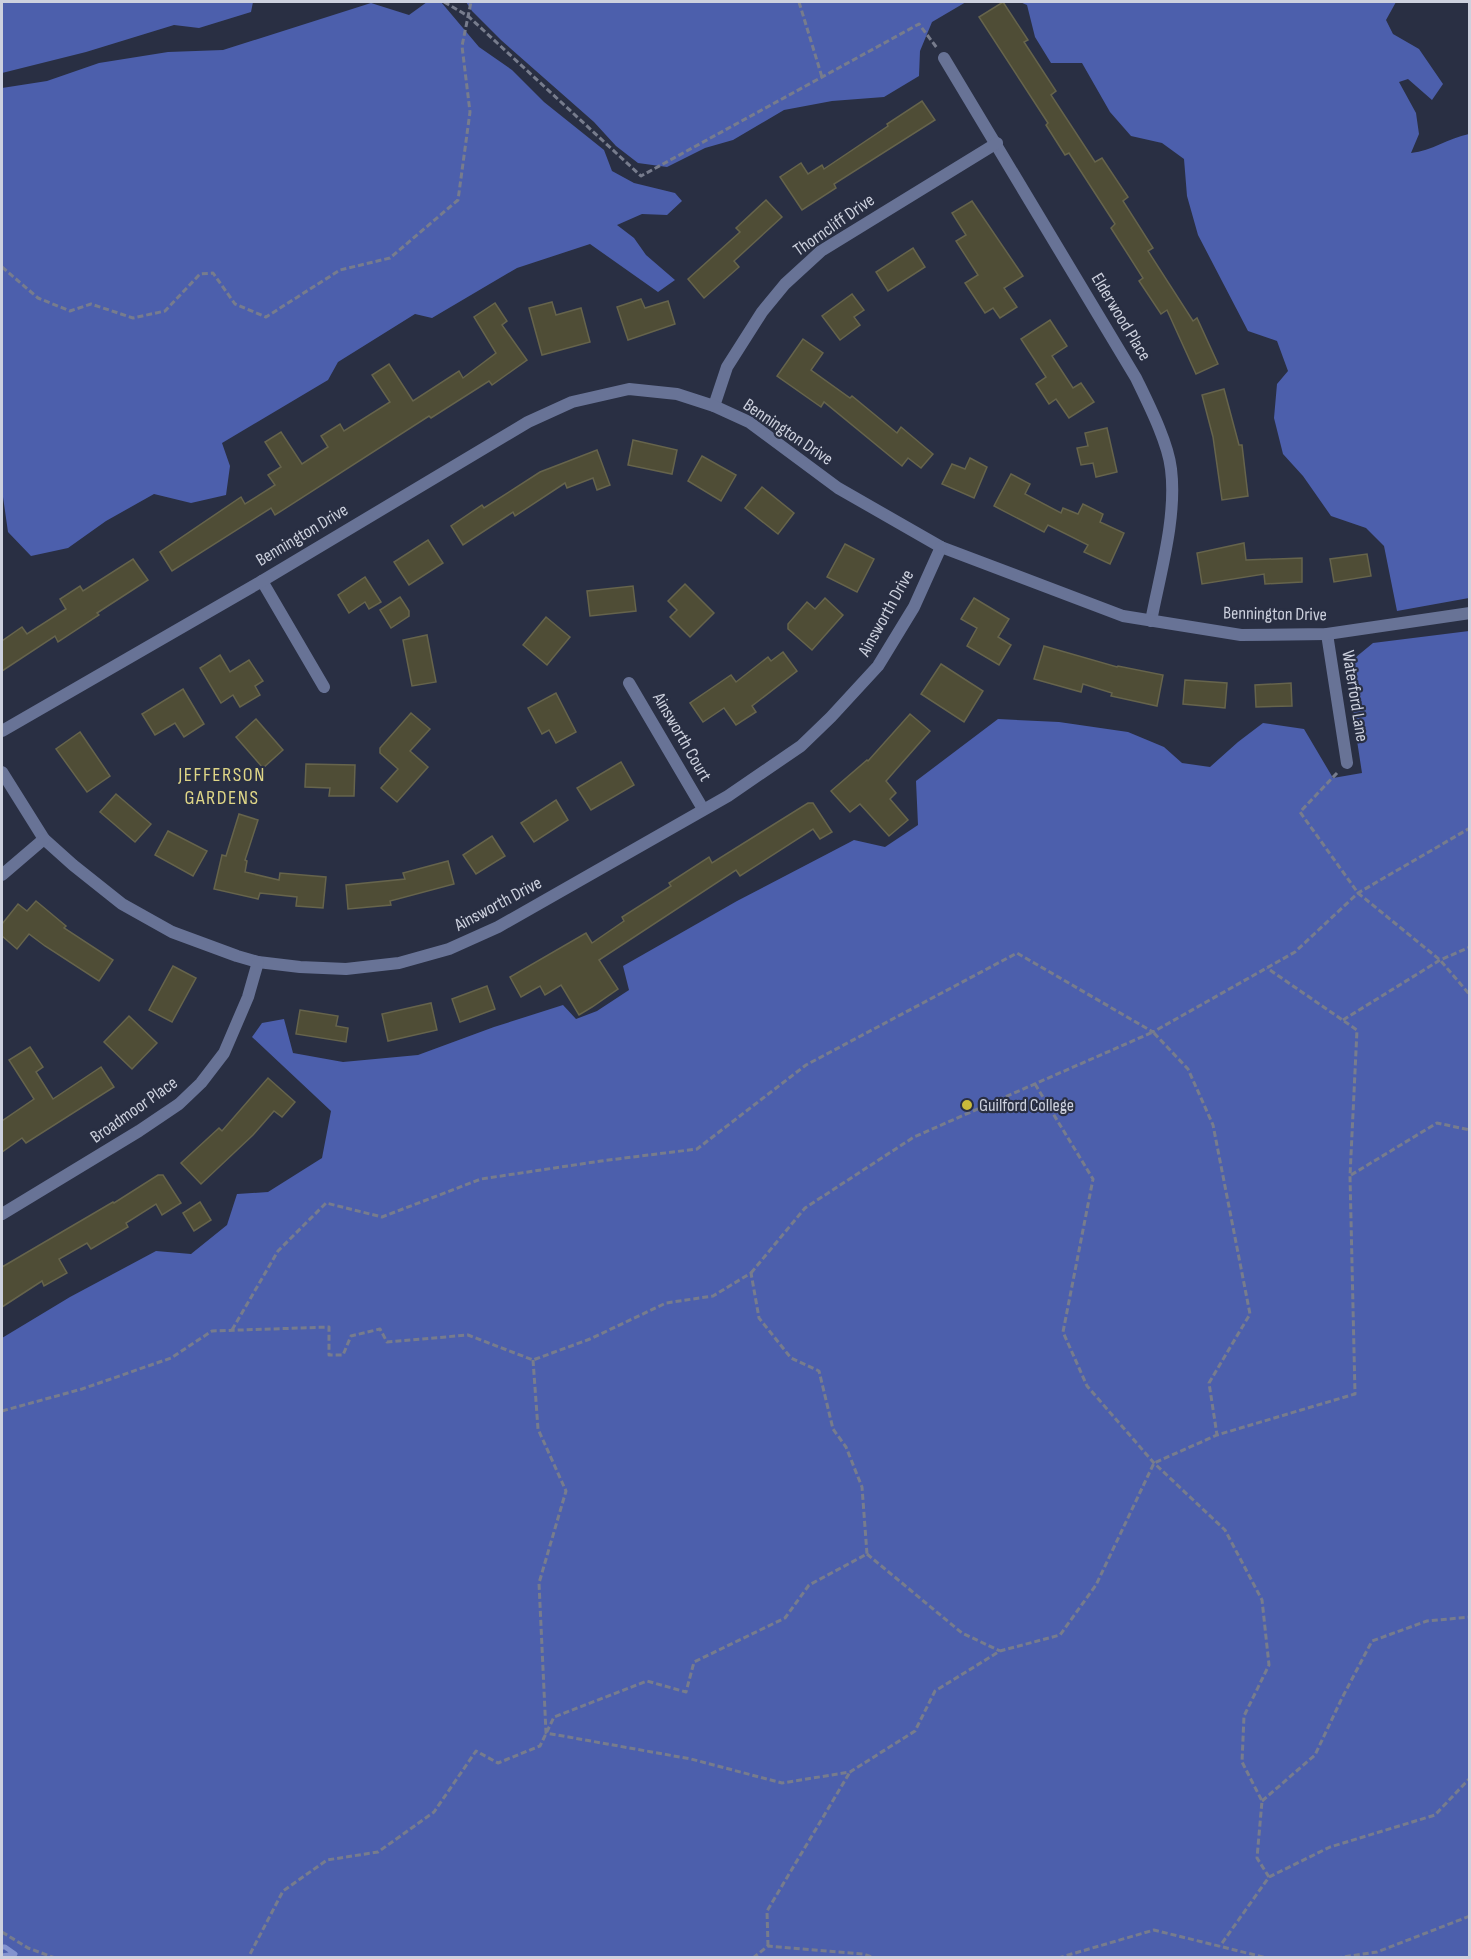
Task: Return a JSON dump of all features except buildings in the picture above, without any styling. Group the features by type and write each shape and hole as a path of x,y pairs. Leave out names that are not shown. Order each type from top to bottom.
{"street":[{"name":"Elderwood Place","path":"944,58 1136,378 1156,419 1172,467 1172,501 1151,621"},
{"name":"Thorncliff Drive","path":"714,405 727,367 762,312 785,284 821,251 997,143"},
{"name":"Bennington Drive","path":"2,730 262,580 528,422 572,402 629,389 677,394 714,405 749,422 838,488 941,547 1123,616 1241,635 1327,634 1470,613"},
{"name":"Ainsworth Drive","path":"2,772 44,839 122,904 172,932 258,962 346,969 399,963 449,949 498,927 728,796 801,746 878,666 914,607 941,547"},
{"path":"262,580 324,687"},
{"name":"Waterford Lane","path":"1327,634 1347,763"},
{"name":"Ainsworth Court","path":"629,683 703,809"},
{"path":"2,875 44,839"},
{"name":"Broadmoor Place","path":"2,1214 139,1131 179,1104 194,1090 224,1053 249,997 258,962"}],"path":[{"path":"444,2 468,16 641,176 919,24 944,58"},
{"path":"2,267 38,298 70,311 91,304 133,318 165,311 200,274 213,273 236,304 266,317 340,270 390,258 458,200 470,112 462,46 471,2"},
{"path":"799,2 822,77"},
{"path":"1347,763 1300,812 1358,892 1440,960 1470,995"},
{"path":"2,1410 82,1389 171,1358 212,1331 329,1327 329,1355 343,1355 351,1336 380,1329 387,1342 468,1335 532,1359 590,1339 666,1303 712,1296 751,1273 805,1208 914,1137 1153,1032 1295,952 1358,892 1470,828"},
{"path":"1343,1020 1440,960 1470,947"},
{"path":"232,1330 278,1251 326,1203 382,1217 481,1179 697,1149 806,1065 1017,953 1153,1032 1188,1068 1213,1125 1250,1314 1209,1383 1217,1435"},
{"path":"546,1733 691,1759 782,1783 850,1772 915,1731 935,1691 1000,1651 1060,1635 1096,1585 1154,1463 1217,1435 1355,1394 1350,1176 1357,1030 1267,968"},
{"path":"1035,1084 1093,1179 1063,1332 1088,1386 1154,1463 1225,1530 1262,1600 1269,1665 1244,1716 1242,1762 1262,1801 1257,1858 1269,1877"},
{"path":"1350,1176 1437,1123 1470,1130"},
{"path":"751,1273 759,1318 791,1358 819,1371 833,1429 846,1447 862,1487 867,1554 963,1633 1000,1651"},
{"path":"532,1359 538,1429 566,1491 539,1583 546,1733"},
{"path":"248,1958 283,1891 327,1860 378,1852 434,1812 476,1751 498,1763 540,1746 554,1717 647,1681 686,1692 693,1662 785,1618 809,1585 867,1554"},
{"path":"1262,1801 1315,1755 1372,1641 1427,1621 1470,1617"},
{"path":"768,1946 766,1911 850,1772"},
{"path":"1220,1946 1269,1877 1330,1848 1435,1815 1470,1778"},
{"path":"1335,1958 1377,1952 1470,1916"},
{"path":"1058,1958 1154,1930 1267,1958"},
{"path":"2,1932 28,1948 55,1958"},
{"path":"753,1958 768,1946 863,1954 876,1958"}],"shaded area":[{"path":"2,2 253,2 251,12 199,28 174,25 86,52 2,73"},
{"path":"427,2 441,2 479,47 512,70 544,102 604,150 612,171 634,183 675,193 682,201 667,215 642,214 617,225 634,238 646,255 675,280 658,292 590,244 517,268 432,318 415,314 338,362 328,380 222,443 230,466 226,495 191,503 154,494 106,521 68,548 31,556 8,532 2,490 2,88 47,81 99,63 168,52 223,50 371,3 409,15"},
{"path":"466,2 966,2 932,22 920,51 919,76 884,97 832,101 784,110 733,140 705,148 667,167 638,163 616,146 594,122 501,40"},
{"path":"1020,2 1396,2 1386,20 1393,34 1419,49 1443,84 1432,100 1408,79 1399,82 1416,113 1419,134 1411,153 1426,150 1469,134 1469,598 1397,611 1384,546 1366,528 1331,516 1303,476 1283,454 1274,418 1277,384 1288,371 1277,341 1248,331 1198,235 1187,196 1184,159 1162,143 1131,136 1110,112 1082,63 1051,63 1035,37 1027,5"},
{"name":"Guilford College","path":"1469,631 1469,1957 2,1957 2,1338 70,1297 156,1251 191,1254 227,1225 237,1194 268,1192 322,1158 331,1111 252,1037 262,1023 284,1019 293,1053 343,1062 418,1055 563,1005 576,1019 597,1011 629,990 623,966 737,901 854,840 885,847 918,825 916,781 998,719 1059,722 1128,732 1164,747 1182,763 1210,767 1263,723 1304,729 1333,778 1362,773 1354,721 1350,662 1373,643"}],"waterway":[{"path":"2,1947 15,1954 2,1956"}],"place":[{"name":"Guilford College","path":"967,1105"}],"district":[{"name":"JEFFERSON GARDENS","path":"222,786"}]}
